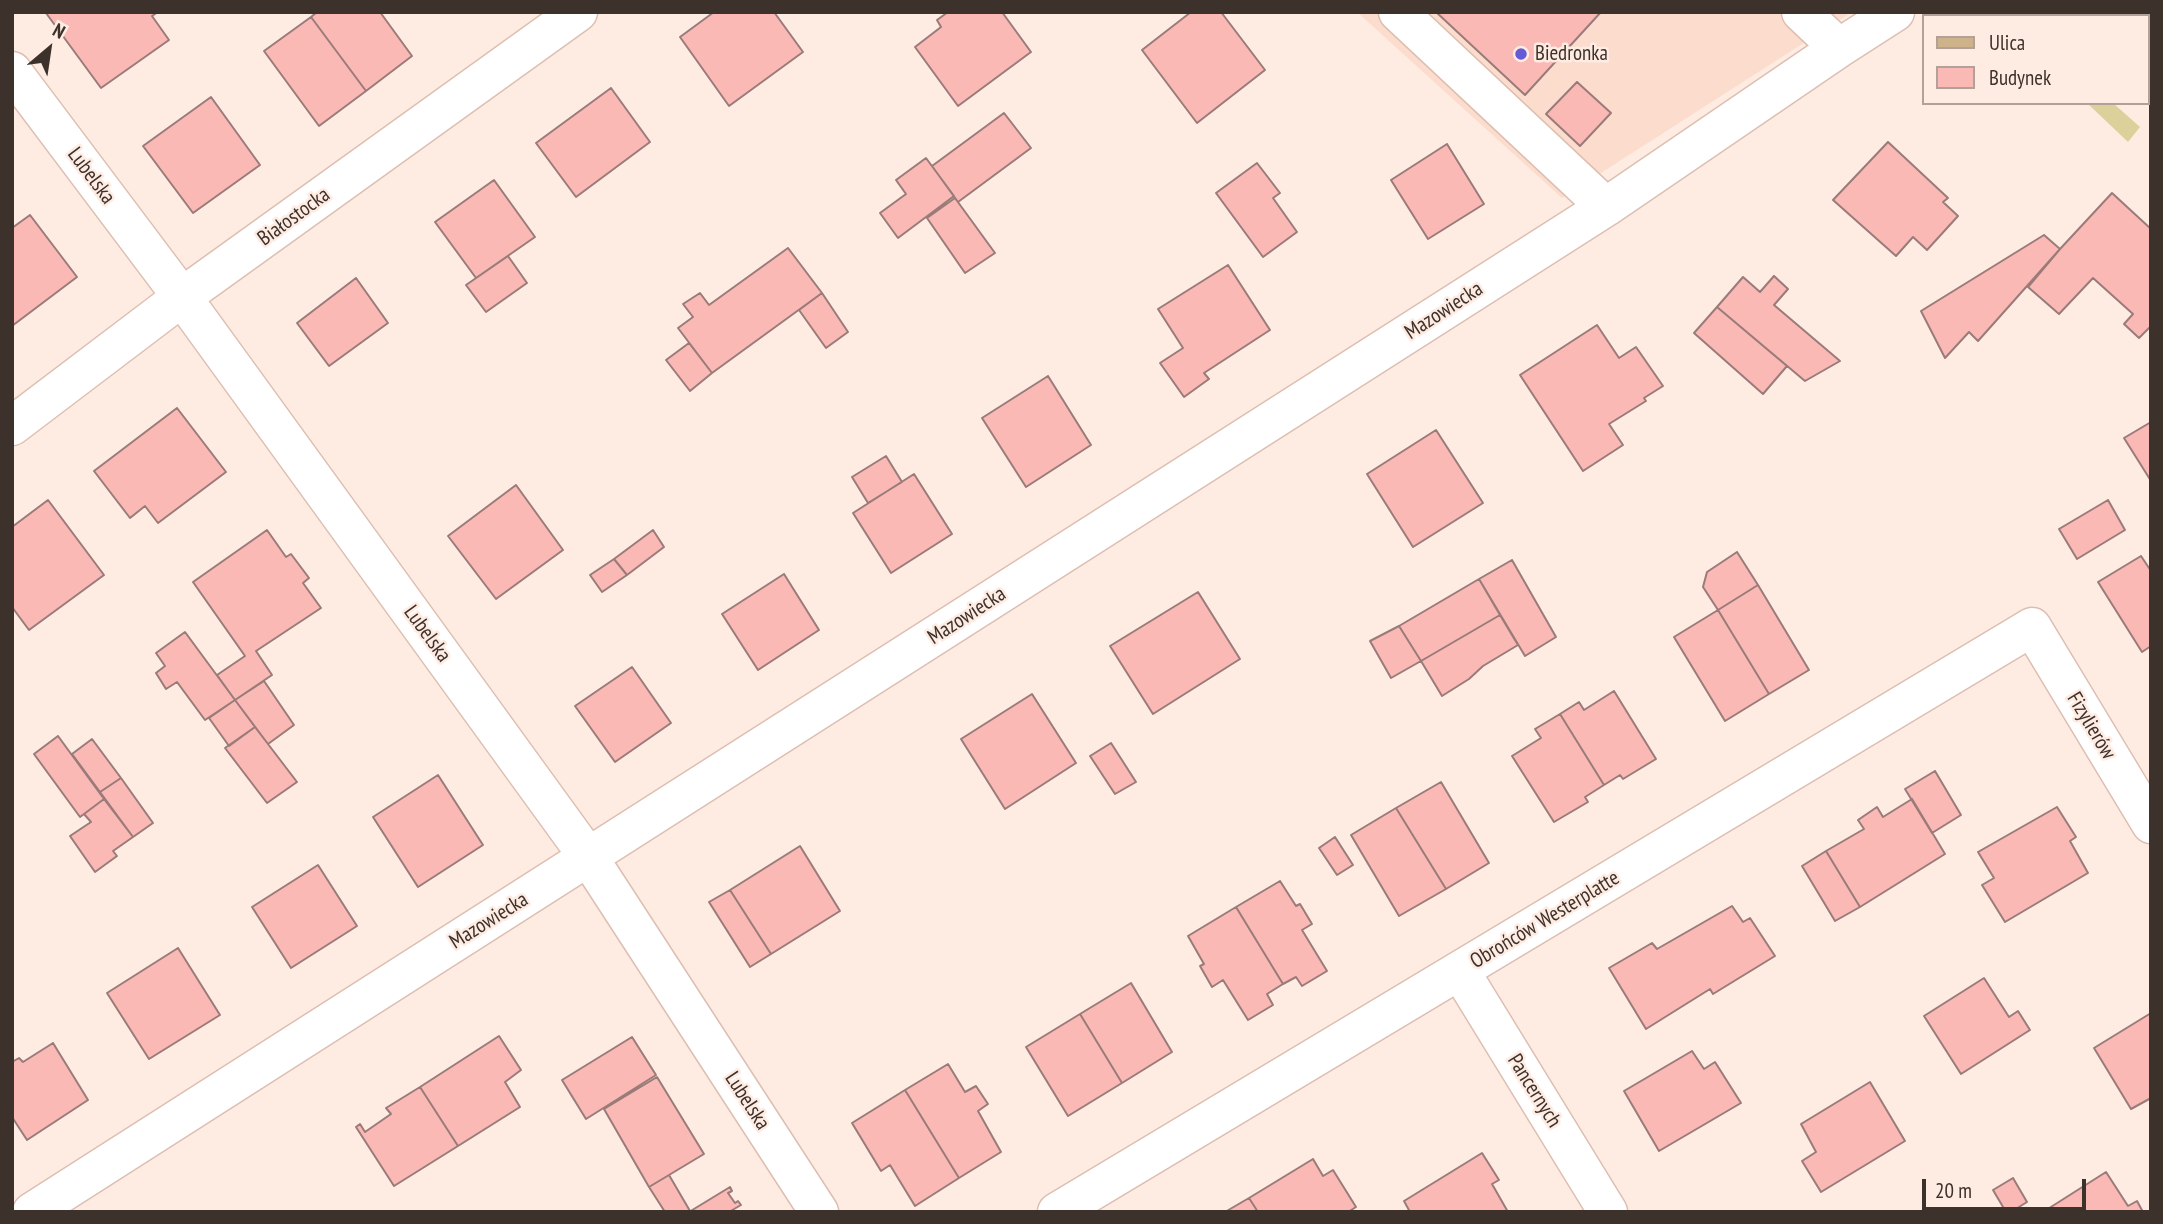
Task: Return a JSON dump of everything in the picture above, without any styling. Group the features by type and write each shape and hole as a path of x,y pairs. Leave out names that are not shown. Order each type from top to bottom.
{"street":[{"name":"Białostocka","path":"12,426 182,297 578,12"},
{"path":"1398,12 1606,207"},
{"path":"1801,12 1839,47"},
{"name":"Mazowiecka","path":"32,1212 1606,207 1839,47 1895,12"},
{"name":"Lubelska","path":"12,71 182,297 589,858 819,1212"},
{"name":"Fizylierów","path":"2032,627 2151,824"},
{"name":"Obrońców Westerplatte","path":"1057,1212 2032,627"},
{"name":"Pancernych","path":"1460,971 1608,1212"}],"shaded area":[{"path":"1357,12 1852,12 1562,198"},
{"path":"2089,105 2115,105 2140,127 2128,142"}],"building":[{"path":"158,12 152,16 169,40 101,88 46,13"},
{"path":"317,12 380,12 412,56 366,91 311,17"},
{"path":"714,12 774,12 803,52 729,106 680,37"},
{"path":"948,12 1002,12 1031,52 958,106 915,47 941,27 937,20"},
{"path":"1191,12 1221,12 1265,70 1197,123 1142,50"},
{"name":"Biedronka","path":"1436,12 1601,12 1525,95"},
{"path":"311,17 366,91 319,126 264,51"},
{"path":"1577,82 1611,113 1580,146 1546,114"},
{"path":"611,88 650,142 576,197 536,143"},
{"path":"211,97 260,165 193,213 143,146"},
{"path":"1004,113 1031,148 958,202 932,166"},
{"path":"1888,142 1948,198 1943,202 1958,216 1927,250 1913,237 1896,256 1833,200"},
{"path":"1447,144 1484,204 1428,239 1391,180"},
{"path":"926,158 954,196 898,238 880,213 906,194 896,180"},
{"path":"1257,163 1280,193 1273,198 1297,232 1263,257 1216,193"},
{"path":"494,180 535,237 476,278 435,222"},
{"path":"2112,193 2151,229 2151,329 2139,338 2124,324 2133,314 2093,278 2059,314 2028,287"},
{"path":"955,198 995,253 965,273 927,218"},
{"path":"30,215 77,277 12,326 12,228"},
{"path":"2044,235 2060,249 1978,341 1969,332 1945,358 1921,311"},
{"path":"788,248 822,293 712,373 678,328 693,317 683,304 700,293 709,305"},
{"path":"508,256 527,283 486,312 466,285"},
{"path":"1228,265 1270,330 1204,373 1209,379 1184,397 1160,363 1183,348 1158,309"},
{"path":"1774,276 1788,289 1774,305 1840,361 1805,381 1717,307 1743,277 1760,292"},
{"path":"356,278 388,323 329,366 297,323"},
{"path":"822,293 848,332 826,348 799,310"},
{"path":"1717,307 1787,366 1763,394 1694,333"},
{"path":"1597,325 1619,358 1636,347 1663,386 1644,398 1646,401 1609,424 1623,445 1583,471 1520,375"},
{"path":"689,343 712,373 690,391 666,360"},
{"path":"1048,376 1091,445 1026,487 982,418"},
{"path":"177,408 226,472 158,523 145,506 130,518 94,471"},
{"path":"2151,422 2151,481 2124,438"},
{"path":"1436,430 1483,503 1413,547 1367,474"},
{"path":"886,456 902,482 868,503 852,477"},
{"path":"914,474 952,534 891,573 853,513"},
{"path":"516,485 563,550 496,599 448,536"},
{"path":"48,500 104,575 29,630 12,607 12,527"},
{"path":"2108,500 2125,530 2077,559 2059,529"},
{"path":"267,530 286,557 291,554 309,578 303,583 321,608 256,651 272,675 235,700 217,675 245,656 193,582"},
{"path":"653,530 664,547 627,575 614,559"},
{"path":"1737,552 1758,585 1718,610 1703,587 1707,572"},
{"path":"2141,556 2151,571 2151,646 2142,652 2098,582"},
{"path":"614,559 627,575 602,592 590,575"},
{"path":"1512,560 1556,637 1525,656 1479,579"},
{"path":"784,574 819,630 758,670 722,614"},
{"path":"1479,579 1500,615 1421,661 1399,626"},
{"path":"1758,585 1809,670 1769,694 1718,610"},
{"path":"1198,592 1240,659 1153,714 1110,646"},
{"path":"1718,610 1769,694 1725,721 1674,637"},
{"path":"1500,615 1518,645 1442,696 1421,661"},
{"path":"1399,626 1421,661 1391,678 1370,641"},
{"path":"185,632 235,700 205,720 177,682 166,689 156,673 165,666 156,653"},
{"path":"632,667 671,723 615,762 575,706"},
{"path":"264,681 294,725 268,744 235,700"},
{"path":"1614,691 1656,759 1623,779 1620,775 1604,785 1560,714 1579,702 1584,710"},
{"path":"1032,694 1076,763 1005,809 961,739"},
{"path":"235,700 255,727 229,746 209,718"},
{"path":"1560,714 1604,785 1585,797 1588,802 1554,822 1512,756 1541,738 1535,729"},
{"path":"255,727 297,782 267,803 225,748"},
{"path":"58,736 104,799 80,817 34,754"},
{"path":"92,739 121,778 100,792 72,754"},
{"path":"1111,743 1136,782 1115,794 1090,756"},
{"path":"1935,771 1961,815 1932,833 1905,789"},
{"path":"438,775 483,845 418,887 373,817"},
{"path":"121,778 153,823 133,837 100,792"},
{"path":"1441,782 1489,863 1446,889 1396,808"},
{"path":"104,799 133,837 113,851 117,856 95,872 70,836 91,822 84,814"},
{"path":"1912,799 1945,854 1860,907 1826,851 1864,829 1858,820 1877,807 1883,817"},
{"path":"2057,807 2076,837 2070,841 2088,873 2005,922 1982,885 1994,878 1978,852"},
{"path":"1396,808 1446,889 1399,916 1351,835"},
{"path":"1335,837 1353,865 1337,875 1319,848"},
{"path":"800,846 840,911 771,954 730,890"},
{"path":"1826,851 1860,907 1835,921 1802,866"},
{"path":"318,865 357,926 291,968 252,907"},
{"path":"1280,881 1296,906 1300,904 1312,924 1302,930 1327,971 1302,986 1296,977 1283,984 1236,907"},
{"path":"730,890 771,954 750,967 709,902"},
{"path":"1732,906 1743,922 1750,918 1775,956 1713,994 1710,989 1646,1029 1609,968 1652,943 1657,949"},
{"path":"1236,907 1283,984 1267,994 1273,1005 1248,1020 1223,980 1212,987 1200,966 1204,964 1188,936"},
{"path":"178,948 220,1015 149,1059 107,993"},
{"path":"1984,978 2009,1017 2018,1011 2030,1030 1961,1074 1924,1016"},
{"path":"1131,983 1172,1052 1122,1083 1080,1014"},
{"path":"2151,1013 2151,1098 2131,1109 2094,1048"},
{"path":"1080,1014 1122,1083 1068,1116 1026,1047"},
{"path":"499,1036 521,1070 505,1082 520,1107 458,1146 420,1087"},
{"path":"632,1037 656,1075 586,1119 562,1080"},
{"path":"53,1043 88,1100 27,1140 12,1117 12,1062 19,1058 23,1062"},
{"path":"1692,1051 1704,1069 1715,1062 1741,1103 1659,1151 1624,1091"},
{"path":"948,1064 965,1092 976,1086 988,1104 978,1111 1001,1152 959,1178 905,1090"},
{"path":"657,1077 704,1154 649,1187 604,1109"},
{"path":"1870,1082 1905,1141 1821,1192 1802,1161 1816,1152 1801,1124"},
{"path":"420,1087 458,1146 394,1186 356,1127 360,1124 365,1132 391,1114 386,1108"},
{"path":"905,1090 959,1178 915,1206 890,1165 881,1171 852,1123"},
{"path":"1482,1153 1499,1180 1492,1184 1508,1212 1410,1212 1404,1201"},
{"path":"1313,1159 1323,1176 1333,1170 1356,1207 1348,1212 1258,1212 1249,1198"},
{"path":"2106,1172 2128,1206 2137,1201 2143,1212 2043,1212"},
{"path":"669,1175 689,1212 665,1212 649,1187"},
{"path":"2013,1178 2027,1202 2011,1212 2006,1212 1993,1190"},
{"path":"730,1187 732,1191 728,1193 735,1203 738,1201 741,1205 729,1212 689,1212"},
{"path":"1249,1198 1258,1212 1225,1212"}],"place":[{"name":"Biedronka","path":"1521,54"}]}
